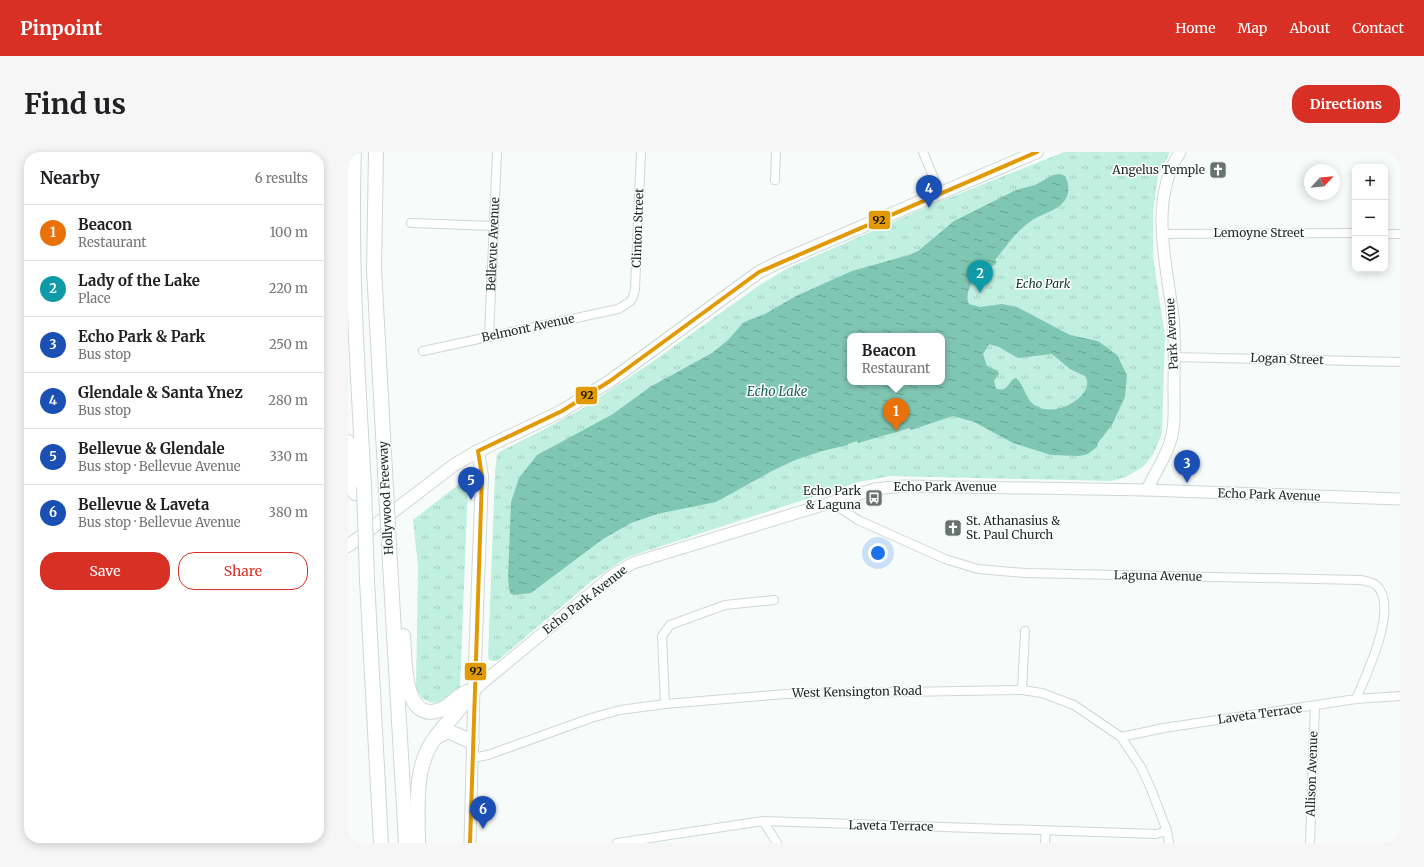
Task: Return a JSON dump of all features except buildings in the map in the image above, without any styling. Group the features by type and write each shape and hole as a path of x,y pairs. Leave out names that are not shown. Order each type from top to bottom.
{"highway":[{"name":"Hollywood Freeway","path":"353,152 354,166 352,204 354,308 360,490 367,580 381,843"},
{"name":"Hollywood Freeway","path":"376,155 375,276 406,843"},
{"path":"348,237 352,204"},
{"path":"348,442 360,490"},
{"path":"390,563 402,630 408,691 414,704 420,708 434,712 441,710 461,695 474,690"},
{"path":"418,843 420,772 426,754 434,738 461,709 474,690"},
{"path":"434,738 448,731 472,742"}],"main road":[{"path":"348,546 444,472 478,451 562,411 584,398 610,381 759,272 779,262 1037,152"},
{"path":"474,690 482,476 478,451"}],"street":[{"name":"Bellevue Avenue","path":"489,336 497,152"},
{"name":"Clinton Street","path":"631,302 634,300 636,288 641,152"},
{"path":"775,180 776,152"},
{"path":"923,152 940,193"},
{"name":"Park Avenue","path":"1147,490 1153,477 1162,464 1173,429 1174,357 1172,303 1165,269 1163,234 1164,192 1168,176 1180,152"},
{"path":"411,223 494,226"},
{"name":"Lemoyne Street","path":"1163,234 1352,233"},
{"path":"1388,234 1400,234"},
{"name":"Belmont Avenue","path":"423,352 489,336 618,309 631,302"},
{"name":"Logan Street","path":"1174,357 1400,362"},
{"name":"Echo Park Avenue","path":"474,690 613,575 633,563 875,489 903,486 1147,490 1400,499"},
{"name":"Laguna Avenue","path":"835,500 841,509 858,520 945,559 978,569 1025,573 1361,580 1370,582 1376,585 1384,599 1385,621 1376,652 1356,699"},
{"path":"665,704 662,636 670,625 725,605 774,600"},
{"path":"1022,690 1025,631"},
{"path":"470,843 474,690"},
{"name":"West Kensington Road","path":"472,758 488,755 591,718 620,710 665,704 785,694 1022,690 1042,694 1074,705 1121,737 1144,774 1167,831 1169,843"},
{"name":"Laveta Terrace","path":"1121,737 1164,728 1356,699 1400,696"},
{"name":"Allison Avenue","path":"1310,843 1315,706"},
{"path":"763,821 777,843"},
{"name":"Laveta Terrace","path":"616,843 763,821 1156,834 1167,831"},
{"path":"1045,843 1046,830"}],"green space":[{"name":"Echo Park","path":"1064,152 1170,152 1158,176 1153,211 1153,257 1165,336 1162,433 1153,455 1143,467 1126,477 1111,481 890,476 859,482 628,557 593,580 497,661 491,661 488,658 495,472 497,455 499,452 585,407 652,362 761,284 786,269 936,203"},
{"path":"463,481 466,481 468,485 460,688 449,697 432,703 421,696 416,689 418,567 413,520"}],"water":[{"name":"Echo Lake","path":"1060,174 1065,176 1068,185 1067,197 1059,207 1035,218 1021,229 995,260 997,262 996,264 986,268 978,275 969,289 968,299 969,304 980,307 1002,304 1017,307 1070,335 1098,341 1117,355 1127,375 1125,397 1112,425 1097,444 1098,446 1088,454 1079,456 1051,455 1013,443 974,422 953,416 911,430 910,428 858,443 857,441 848,445 822,451 795,460 772,471 716,502 657,514 631,523 603,539 531,593 514,595 510,593 508,579 511,502 519,478 537,455 613,414 650,387 712,353 728,340 743,323 765,314 796,296 852,271 909,255 918,251 954,221 1016,190 1035,185 1053,175","holes":["989,344 999,347 1018,358 1052,354 1070,369 1085,376 1087,383 1086,390 1081,396 1064,407 1045,409 1032,403 1016,378 1013,379 1004,389 1002,390 996,388 994,381 999,374 998,371 987,366 983,354"]}],"transit line":[{"name":"92","path":"470,843 482,476 478,451 562,411 610,381 759,272 1037,152"}],"place":[{"name":"Angelus Temple","path":"1218,170"},
{"name":"Glendale & Santa Ynez","path":"929,208"},
{"name":"Lady of the Lake","path":"980,293"},
{"name":"Beacon","path":"896,431"},
{"name":"Echo Park & Park","path":"1187,483"},
{"name":"Echo Park & Laguna","path":"874,498"},
{"name":"Bellevue & Glendale","path":"471,500"},
{"name":"St. Athanasius & St. Paul Church","path":"953,528"},
{"name":"Bellevue & Laveta","path":"483,829"}]}
